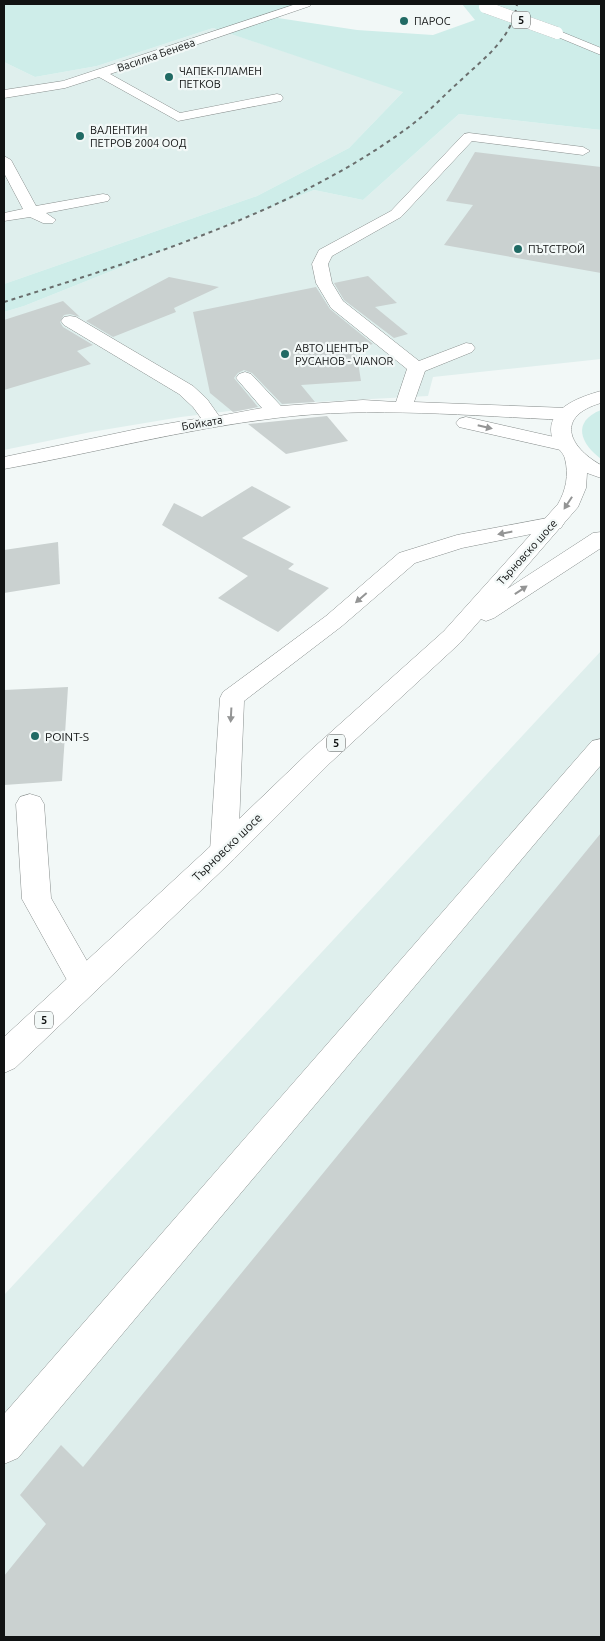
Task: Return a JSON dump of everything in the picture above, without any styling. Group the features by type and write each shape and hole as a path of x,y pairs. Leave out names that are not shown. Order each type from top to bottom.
{"main road":[{"name":"Василка Бенева","path":"4,94 70,82 306,4"},
{"name":"5","path":"480,5 557,33 601,52"},
{"path":"100,73 178,116 277,98"},
{"path":"70,82 86,92"},
{"path":"417,368 337,304 324,283 320,264 325,254 350,238 396,214 469,137 583,151"},
{"path":"4,160 32,212 53,224"},
{"path":"4,218 103,198"},
{"path":"70,320 186,390 200,403 213,421"},
{"path":"404,408 417,368 466,348"},
{"path":"245,378 276,412"},
{"name":"Бойката","path":"4,463 213,421 276,412 363,406 404,408 574,408 601,395"},
{"name":"Бойката","path":"404,408 570,451 601,472"},
{"name":"5","path":"570,451 561,434 562,423 574,408"},
{"name":"Търновско шосе","path":"4,1058 322,756 452,637 567,507 576,490 570,451"},
{"path":"224,851 232,698 334,621 407,558 457,542 553,523"},
{"name":"Търновско шосе","path":"452,637 601,538"},
{"path":"4,1444 601,748"},
{"path":"30,804 37,899 84,982"}],"shaded area":[{"path":"4,4 298,4 278,18 357,30 433,35 475,20 462,4 601,4 601,130 459,114 363,200 314,190 24,306 4,312 4,284 257,196 349,148 403,92 213,28 97,66 35,77 4,62"},
{"path":"213,28 404,91 349,148 257,196 4,284 4,62 35,77 97,66"},
{"path":"459,114 601,130 601,359 433,377 428,396 296,403 181,417 91,432 4,450 4,312 24,306 314,190 363,200"},
{"path":"601,410 601,459 588,447 582,433 586,421"},
{"path":"601,651 601,1637 4,1637 4,1295"}],"building":[{"path":"475,152 601,167 601,273 444,245 473,205 446,201"},
{"path":"368,276 397,303 375,307 408,334 394,338 344,300 334,283"},
{"path":"169,277 219,287 174,308 176,312 113,337 86,321"},
{"path":"316,287 330,309 373,344 350,350 357,356 361,381 301,385 315,402 282,404 252,373 244,370 234,378 258,407 233,412 210,393 193,312"},
{"path":"63,301 80,317 70,314 64,315 60,322 63,327 93,345 77,351 91,364 4,390 4,320"},
{"path":"327,416 348,441 286,454 248,424"},
{"path":"252,486 291,507 242,538 294,564 288,569 329,588 278,632 218,598 248,576 162,525 174,503 202,517"},
{"path":"58,542 60,584 4,593 4,550"},
{"name":"POINT-S","path":"68,687 62,781 4,785 4,690"},
{"path":"601,833 601,1637 4,1637 4,1576 46,1524 20,1495 61,1445 83,1467"}],"railway":[{"path":"4,302 160,251 212,231 264,209 362,159 420,118 487,56 496,47 509,28 517,4"}],"place":[{"name":"ПАРОС","path":"404,21"},
{"name":"ЧАПЕК-ПЛАМЕН ПЕТКОВ","path":"169,77"},
{"name":"ВАЛЕНТИН ПЕТРОВ 2004 ООД","path":"80,136"},
{"name":"ПЪТСТРОЙ","path":"518,249"},
{"name":"АВТО ЦЕНТЪР РУСАНОВ - VIANOR","path":"285,354"},
{"name":"POINT-S","path":"35,736"}]}
